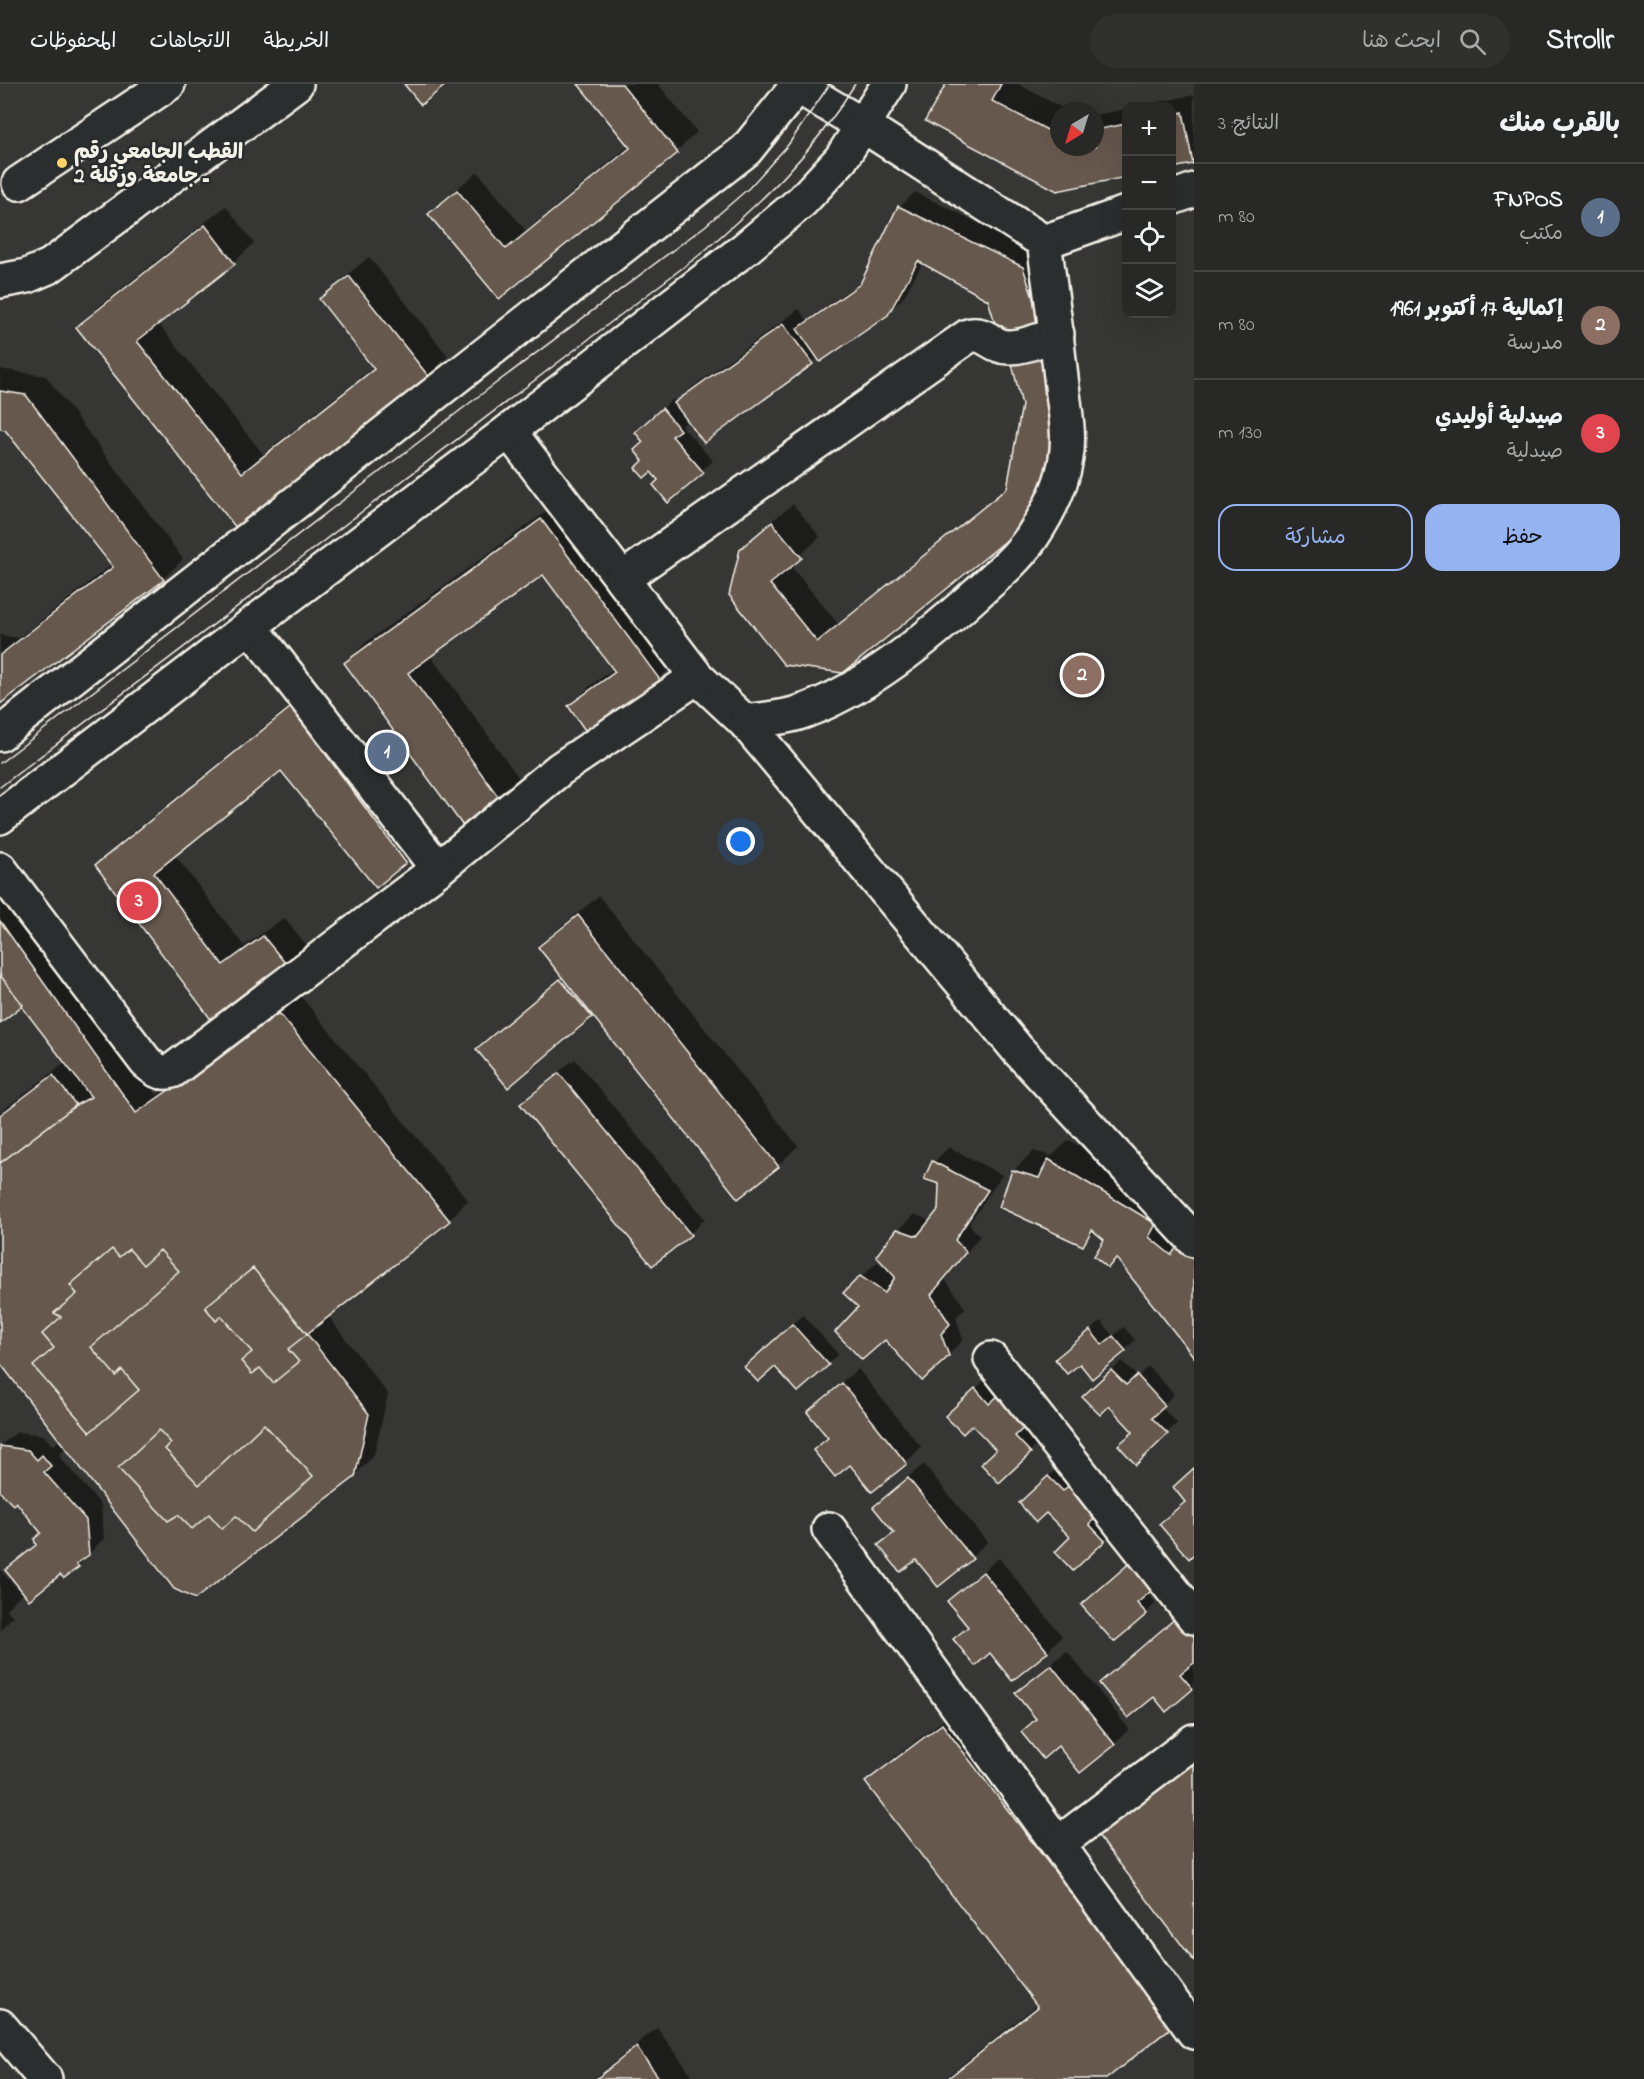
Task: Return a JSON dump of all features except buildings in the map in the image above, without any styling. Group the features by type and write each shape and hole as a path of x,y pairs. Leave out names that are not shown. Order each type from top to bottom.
{"street":[{"path":"19,183 168,84"},
{"path":"0,281 27,276 50,266 296,84"},
{"path":"0,817 746,248 802,201 841,159 890,84"},
{"path":"0,734 746,150 797,85 1044,242 1057,334 1067,434 1066,457 1060,483 1031,538 1011,562 955,613 898,659 833,698 807,711 745,722"},
{"path":"1176,197 1194,190"},
{"path":"1044,242 1122,214"},
{"path":"622,579 968,336 976,334 984,336 999,346 1008,348 1057,334"},
{"path":"509,431 697,677 745,722 1018,1050 1194,1240"},
{"path":"249,626 438,869"},
{"path":"0,869 146,1062 154,1070 166,1073 172,1071 438,869 560,769 697,677"},
{"path":"991,1359 1194,1617"},
{"path":"829,1529 1194,2032"},
{"path":"1058,1845 1194,1741"},
{"path":"0,2026 45,2079"}],"tram line":[{"path":"0,763 705,226 749,188 788,145 830,84"},
{"path":"0,787 702,253 786,175 822,133 855,84"}],"place":[{"name":"القطب الجامعي رقم 2 ـ جامعة ورقلة","path":"62,163"},
{"name":"إكمالية 17 أكتوبر 1961","path":"1082,675"},
{"name":"FNPOS","path":"387,752"},
{"name":"صيدلية أوليدي","path":"139,901"}]}
